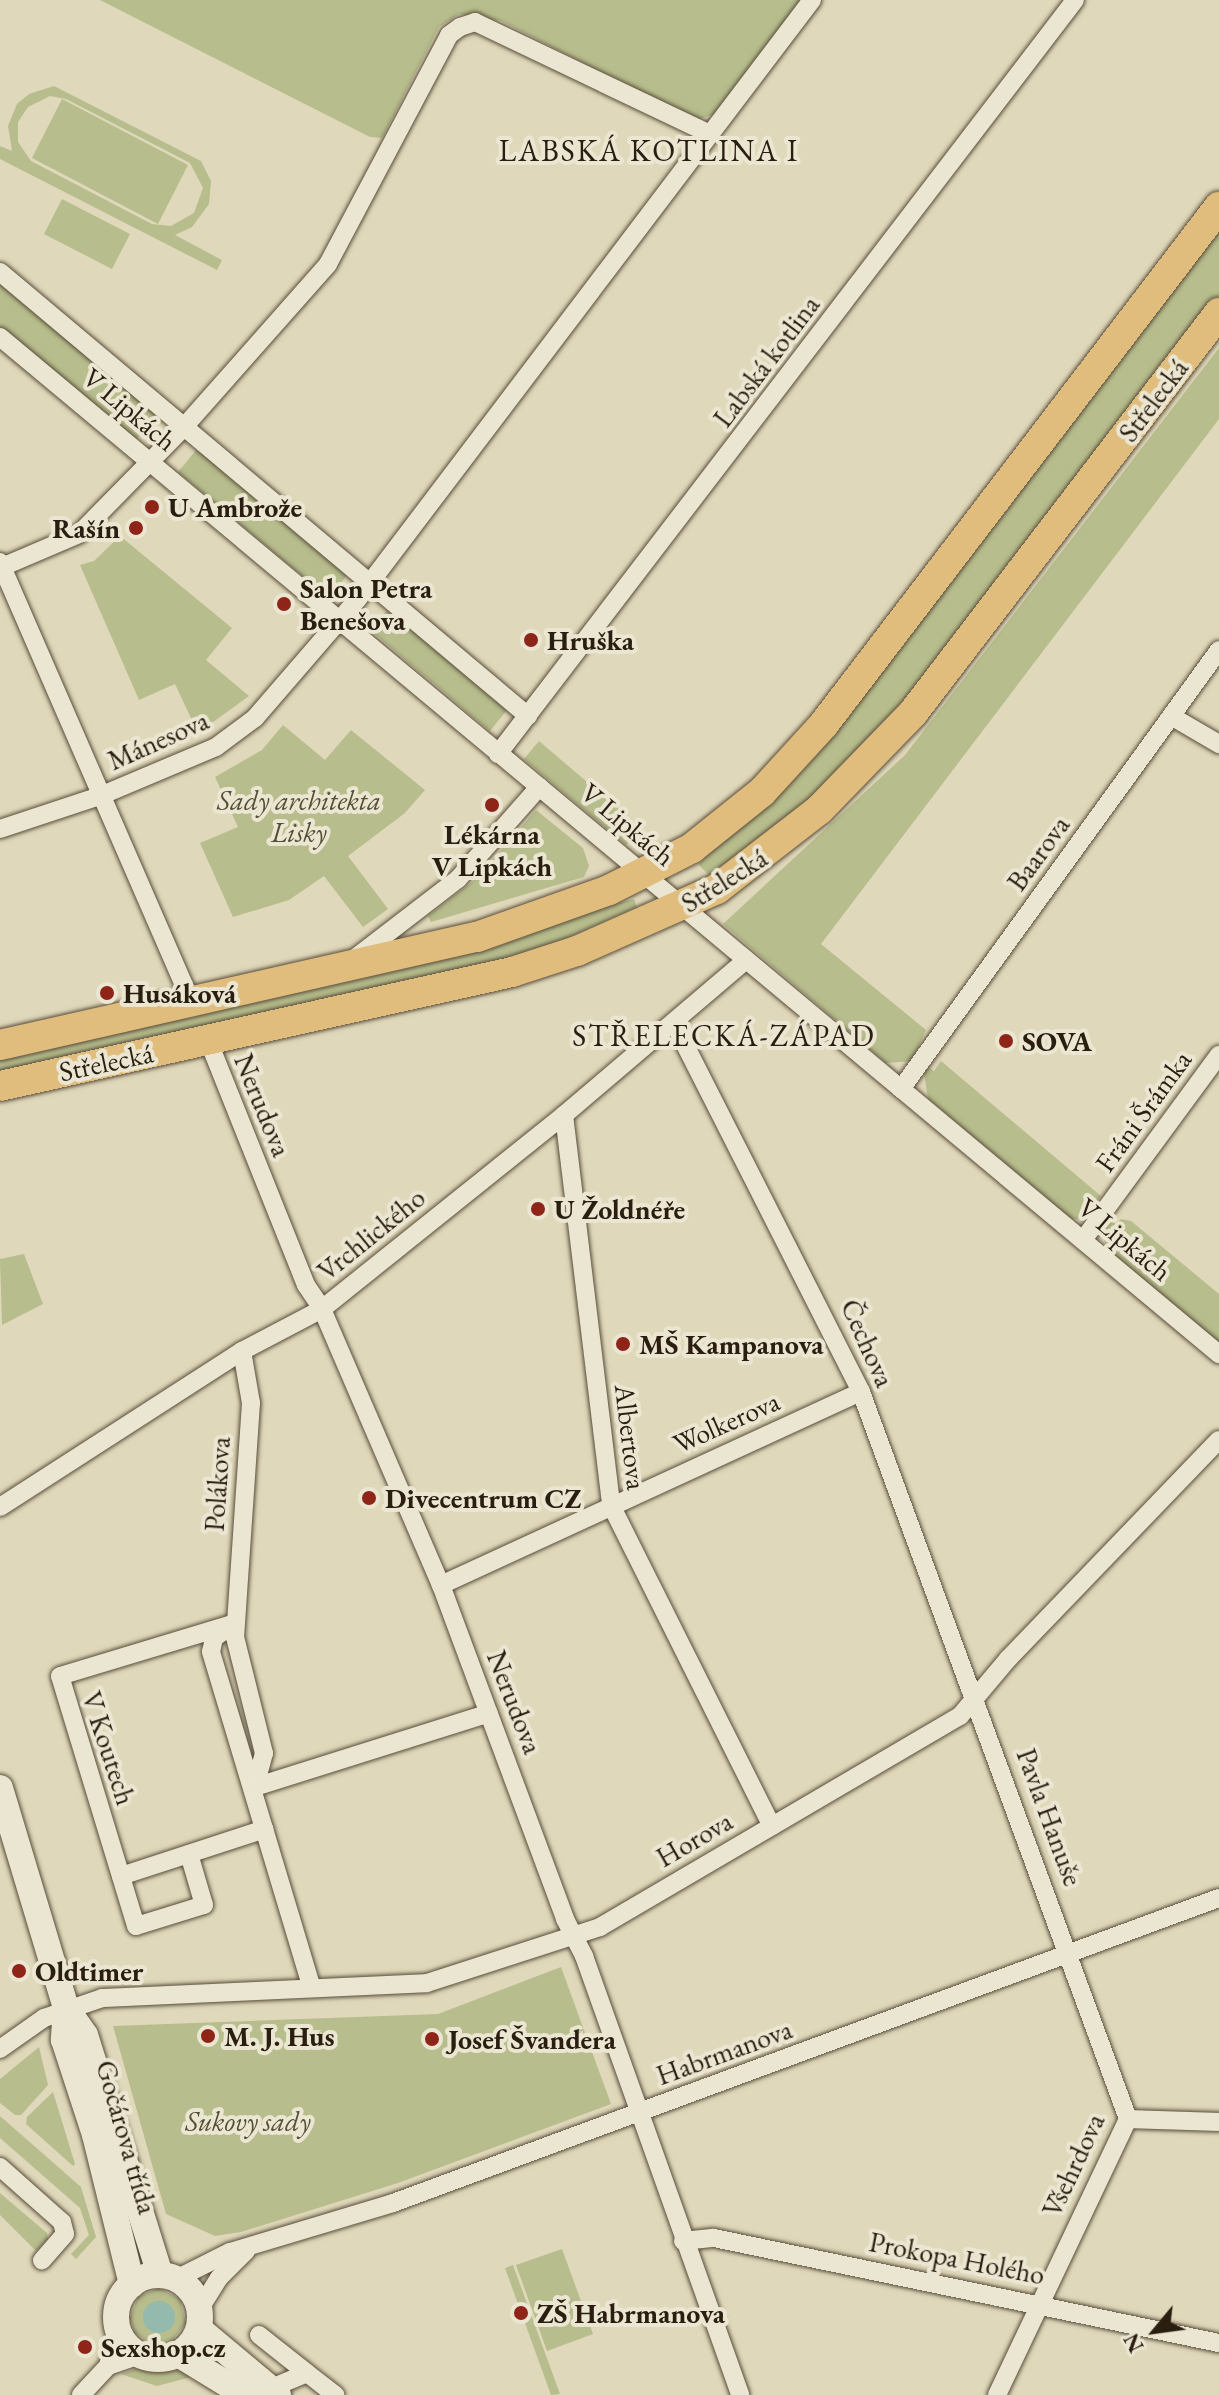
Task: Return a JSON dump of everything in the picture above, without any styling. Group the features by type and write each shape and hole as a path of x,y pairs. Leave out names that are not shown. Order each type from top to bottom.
{"main road":[{"name":"Střelecká","path":"0,1045 344,967 543,917 645,875 692,848 762,792 824,724 1219,207"},
{"name":"Střelecká","path":"0,1086 512,972 684,907 768,854 868,764 923,701 1219,313"}],"street":[{"path":"370,579 812,0"},
{"name":"Labská kotlina","path":"498,754 1075,0"},
{"path":"190,1000 1,564 79,534 184,427 328,264 449,35 460,27 475,22 710,134"},
{"name":"V Lipkách","path":"0,272 370,579 528,716"},
{"name":"V Lipkách","path":"0,337 1219,1354"},
{"name":"Mánesova","path":"0,829 100,796 216,747 240,731 340,619 370,579"},
{"name":"Baarova","path":"901,1089 1219,650"},
{"path":"1171,716 1219,744"},
{"name":"Střelecká","path":"344,967 458,879 539,787"},
{"name":"Vrchlického","path":"0,1507 242,1351 322,1309 564,1115 746,960"},
{"name":"Čechova","path":"674,1023 861,1392 977,1700"},
{"name":"Nerudova","path":"208,1040 306,1285 322,1309 441,1585 639,2113 740,2395"},
{"name":"Fráni Šrámka","path":"1083,1240 1219,1055"},
{"name":"Albertova","path":"564,1115 611,1505 772,1826"},
{"name":"Polákova","path":"235,1623 251,1403 242,1351"},
{"name":"Wolkerova","path":"441,1585 861,1392"},
{"name":"Horova","path":"66,2008 102,1998 427,1983 600,1927 957,1719 977,1700 1008,1659 1219,1440"},
{"path":"235,1623 214,1638 211,1652 244,1770 255,1787 312,1988"},
{"name":"V Koutech","path":"189,1854 204,1905 136,1926 60,1676 235,1623"},
{"name":"Pavla Hanuše","path":"977,1700 1070,1953"},
{"path":"255,1787 489,1713"},
{"name":"Gočárova třída","path":"2,1803 66,2008 85,2035 168,2277"},
{"path":"121,1876 265,1829"},
{"name":"Habrmanova","path":"168,2277 230,2252 246,2251 639,2113 1219,1898"},
{"name":"Všehrdova","path":"997,2395 1037,2303 1128,2119 1070,1953"},
{"path":"0,2049 66,2008"},
{"name":"Gočárova třída","path":"66,2008 64,2040 103,2162 132,2285"},
{"path":"1128,2119 1219,2122"},
{"path":"0,2167 62,2222 65,2234 42,2260"},
{"name":"Prokopa Holého","path":"683,2241 714,2238 1219,2343"},
{"name":"Habrmanova","path":"199,2319 219,2278 246,2251"},
{"path":"81,2395 108,2366 118,2330 119,2302 132,2285 168,2277 192,2292 199,2319 264,2393"},
{"path":"108,2366 140,2355 163,2359 178,2354 199,2319"},
{"path":"118,2330 140,2355"},
{"path":"259,2335 335,2395"},
{"path":"178,2354 264,2393 307,2373"}],"green space":[{"path":"100,0 807,0 722,112 696,120 501,21 459,14 439,27 382,138 370,137"},
{"path":"54,86 201,161 211,181 209,204 192,227 175,235 222,260 217,270 0,159 0,146 12,151 8,126 17,104 29,94","holes":["50,96 66,99 190,163 203,188 194,213 171,226 152,224 31,161 18,142 18,122 28,107"]},
{"path":"62,99 188,165 158,224 32,158"},
{"path":"62,199 130,234 112,269 44,234"},
{"path":"1219,224 1219,296 987,602 911,698 824,791 712,878 698,864 803,766"},
{"path":"0,281 158,414 135,441 0,329"},
{"path":"1219,348 1219,419 821,944 926,1030 912,1061 886,1063 723,924 905,755"},
{"path":"197,449 348,574 329,598 178,472"},
{"name":"Sady architekta Lisky","path":"120,536 232,628 206,660 249,696 198,733 175,684 139,700 80,565 94,561"},
{"path":"389,608 507,710 490,731 370,630"},
{"name":"Sady architekta Lisky","path":"283,725 325,760 351,730 425,790 405,813 348,856 388,909 363,927 324,876 289,900 233,917 200,843 238,827 215,777 262,750"},
{"path":"539,741 641,828 626,845 524,759"},
{"path":"536,810 583,848 589,866 584,877 431,922 428,916 476,879"},
{"path":"634,899 637,907 510,963 0,1077 0,1055"},
{"path":"941,1061 1101,1196 1094,1205 1099,1210 1086,1221 1070,1218 928,1099 924,1073 928,1067 934,1071"},
{"path":"1121,1219 1131,1221 1219,1294 1219,1343 1107,1250 1102,1232 1111,1220 1116,1224"},
{"path":"24,1254 43,1304 2,1325 0,1259"},
{"name":"Sukovy sady","path":"561,1967 611,2104 398,2183 241,2232 215,2236 166,2214 113,2026 438,2014"},
{"path":"39,2047 48,2085 21,2115 15,2115 0,2103 0,2079"},
{"path":"53,2092 75,2164 73,2166 26,2124 27,2117"},
{"path":"0,2116 81,2187 96,2237 76,2259 71,2254 89,2235 80,2208 0,2138"},
{"path":"0,2193 47,2233 48,2239 36,2251 0,2215"},
{"path":"562,2249 593,2334 547,2351 516,2265"},
{"path":"513,2265 560,2394 551,2395 505,2268"},
{"path":"159,2288 180,2299 186,2323 171,2342 155,2345 135,2333 130,2318 138,2297"},
{"path":"135,2369 184,2371 204,2385 191,2377 157,2386 121,2374"}],"water":[{"path":"159,2301 170,2306 175,2317 170,2328 159,2333 148,2328 143,2317 148,2306"}],"place":[{"name":"U Ambrože","path":"152,507"},
{"name":"Rašín","path":"136,528"},
{"name":"Salon Petra Benešova","path":"284,604"},
{"name":"Hruška","path":"531,640"},
{"name":"Lékárna V Lipkách","path":"492,805"},
{"name":"Husáková","path":"107,993"},
{"name":"SOVA","path":"1006,1041"},
{"name":"U Žoldnéře","path":"538,1209"},
{"name":"MŠ Kampanova","path":"623,1344"},
{"name":"Divecentrum CZ","path":"369,1498"},
{"name":"Oldtimer","path":"19,1971"},
{"name":"M. J. Hus","path":"208,2036"},
{"name":"Josef Švandera","path":"432,2039"},
{"name":"ZŠ Habrmanova","path":"521,2313"},
{"name":"Sexshop.cz","path":"85,2347"}],"district":[{"name":"LABSKÁ KOTLINA I","path":"649,151"},
{"name":"STŘELECKÁ-ZÁPAD","path":"724,1036"}]}
